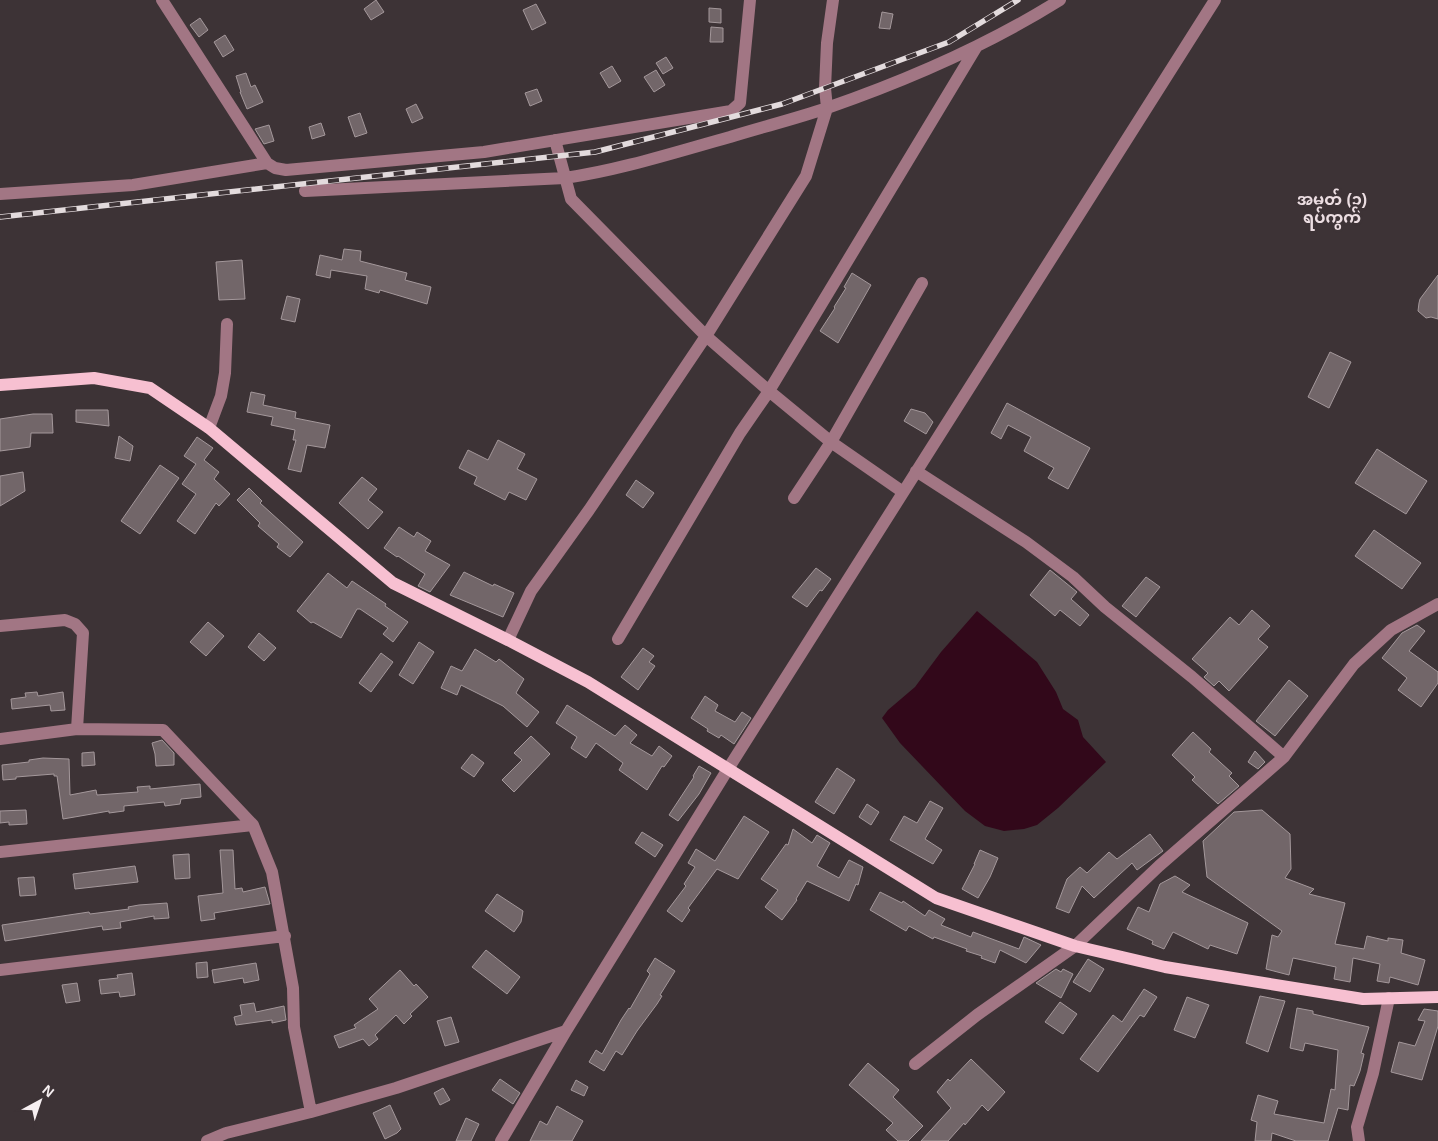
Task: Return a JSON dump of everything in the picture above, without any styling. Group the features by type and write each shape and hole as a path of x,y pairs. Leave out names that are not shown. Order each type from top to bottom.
{"main road":[{"path":"0,386 94,378 150,388 209,428 393,583 588,682 936,898 1075,946 1165,967 1363,999 1438,997"}],"street":[{"path":"162,0 267,163 275,168 286,170 484,152 731,111 740,103 750,0"},
{"path":"508,640 531,590 589,510 706,336 806,176 827,108 825,88 827,43 833,0"},
{"path":"305,191 565,178 591,174 827,108 934,66 1020,25 1060,0"},
{"path":"502,1141 566,1031 728,769 1215,0"},
{"path":"618,639 740,433 769,391 976,46"},
{"path":"555,140 571,199 706,336 831,442 903,492"},
{"path":"0,194 133,185 267,163"},
{"path":"794,498 831,442 922,283"},
{"path":"209,428 223,389 227,324"},
{"path":"916,472 1026,542 1073,577 1105,607 1192,677 1284,757"},
{"path":"915,1064 977,1015 1075,946 1159,866 1284,757 1354,664 1391,630 1438,604"},
{"path":"0,626 64,620 76,624 83,633 77,729"},
{"path":"0,739 77,729 163,730 253,825 272,872 285,936 293,988 294,1027 311,1112"},
{"path":"0,852 253,825"},
{"path":"0,970 285,936"},
{"path":"1359,1141 1357,1127 1373,1073 1389,998"},
{"path":"207,1141 226,1133 396,1088 566,1031"}],"shaded area":[{"path":"977,611 1037,662 1056,692 1063,709 1078,720 1083,737 1106,762 1058,808 1037,825 1024,829 1004,831 985,826 965,811 900,743 882,718 888,710 915,687 941,652"}],"building":[{"path":"376,0 384,12 371,20 364,9"},
{"path":"536,4 546,23 532,30 523,10"},
{"path":"709,8 721,9 721,23 709,22"},
{"path":"882,12 893,14 890,29 879,28"},
{"path":"200,18 208,30 199,37 190,25"},
{"path":"711,27 723,28 723,42 710,42"},
{"path":"225,35 234,50 223,57 214,42"},
{"path":"666,57 673,68 663,74 656,63"},
{"path":"612,66 621,81 609,88 600,73"},
{"path":"656,70 665,85 654,92 644,77"},
{"path":"246,73 251,87 255,85 263,102 247,109 236,76"},
{"path":"537,89 542,101 530,106 525,93"},
{"path":"416,104 423,118 412,123 406,109"},
{"path":"360,113 367,133 355,137 348,117"},
{"path":"321,123 325,135 312,139 309,127"},
{"path":"269,125 274,141 264,144 255,129"},
{"path":"344,249 361,251 360,261 407,273 405,280 431,287 427,304 380,290 379,293 365,289 367,276 331,270 330,278 316,275 320,255 342,260"},
{"path":"242,260 245,299 219,300 216,262"},
{"path":"852,273 871,285 838,343 820,331 835,308"},
{"path":"1438,275 1438,319 1426,318 1418,311 1420,299"},
{"path":"287,296 300,299 295,322 281,319"},
{"path":"1330,352 1351,362 1329,408 1308,397"},
{"path":"251,392 265,395 263,405 296,412 295,418 330,425 325,448 307,445 301,472 288,469 296,440 293,440 295,430 271,425 273,417 247,412"},
{"path":"1007,403 1090,448 1068,489 1048,478 1054,468 1024,451 1031,437 1008,425 1001,439 991,433"},
{"path":"911,409 925,413 933,422 926,434 904,421"},
{"path":"76,410 108,410 109,426 76,422"},
{"path":"33,414 52,414 53,433 31,433 30,447 0,451 0,419"},
{"path":"119,436 133,446 130,461 115,458"},
{"path":"197,437 213,448 204,460 219,472 214,479 230,494 219,506 216,503 195,534 177,521 196,494 182,484 196,464 184,456"},
{"path":"498,440 525,454 517,469 537,479 526,500 509,492 505,500 474,484 477,477 459,468 468,450 488,460"},
{"path":"1377,449 1427,481 1406,514 1355,483"},
{"path":"160,465 179,478 140,534 121,521"},
{"path":"23,472 25,491 0,506 0,476"},
{"path":"362,477 377,489 368,500 383,512 368,529 339,503"},
{"path":"636,480 654,493 643,508 626,495"},
{"path":"249,488 262,501 260,503 303,542 290,557 277,547 279,544 258,526 260,523 237,500"},
{"path":"399,527 414,537 417,532 431,541 425,551 450,565 430,592 418,586 425,574 384,548"},
{"path":"1374,530 1421,563 1402,589 1355,556"},
{"path":"816,568 831,579 807,607 792,597"},
{"path":"1050,570 1077,592 1071,599 1089,615 1080,626 1060,610 1055,616 1030,595"},
{"path":"464,572 493,586 494,584 514,593 503,617 450,595"},
{"path":"328,573 347,588 352,581 386,604 385,606 408,622 393,642 383,634 388,628 360,609 357,609 341,638 313,622 311,623 297,611"},
{"path":"1146,577 1160,587 1136,617 1122,606"},
{"path":"1252,610 1270,626 1258,639 1268,647 1229,691 1219,681 1214,686 1204,677 1208,673 1192,659 1230,617 1239,625"},
{"path":"208,622 224,636 206,656 190,642"},
{"path":"1417,625 1425,631 1409,651 1438,672 1438,683 1421,707 1398,690 1407,678 1382,658 1402,633"},
{"path":"259,633 276,648 264,661 248,647"},
{"path":"419,642 434,652 413,684 399,675"},
{"path":"643,648 654,656 649,662 655,666 638,690 621,677"},
{"path":"475,649 496,662 499,659 524,679 516,693 539,712 527,727 503,706 461,685 457,695 441,688 451,666 462,671"},
{"path":"381,653 393,662 371,692 359,683"},
{"path":"1289,680 1308,696 1275,736 1256,721"},
{"path":"37,692 38,696 63,692 65,710 51,711 50,705 12,709 11,699 26,697 25,693"},
{"path":"705,696 718,705 715,711 735,722 742,712 751,718 734,744 721,735 719,738 707,731 708,729 691,718"},
{"path":"567,705 615,736 625,725 637,735 630,743 652,756 659,746 672,756 664,767 662,766 647,790 619,770 623,763 596,743 586,758 571,748 577,737 556,723"},
{"path":"1193,732 1211,749 1209,752 1232,773 1229,776 1239,786 1218,804 1192,780 1195,777 1172,755"},
{"path":"531,736 550,754 514,792 502,780 522,760 514,753"},
{"path":"162,740 174,753 174,765 156,766 152,743"},
{"path":"1255,751 1265,762 1258,769 1248,762"},
{"path":"94,752 95,765 82,766 82,753"},
{"path":"472,754 484,763 474,777 461,768"},
{"path":"43,758 69,759 70,795 96,790 97,795 138,792 137,787 150,786 150,789 200,784 201,797 181,799 180,804 165,806 164,802 124,806 124,811 109,813 109,811 63,819 57,776 54,776 54,774 3,780 2,765 29,762 29,760"},
{"path":"699,766 711,773 699,794 678,821 669,815"},
{"path":"837,768 855,780 834,814 815,802"},
{"path":"930,801 943,808 925,839 942,850 933,864 890,840 904,816 917,823"},
{"path":"867,804 879,812 871,825 859,817"},
{"path":"26,810 27,824 9,825 9,822 0,823 0,811"},
{"path":"1262,810 1290,834 1291,869 1285,878 1314,889 1309,894 1345,903 1335,944 1364,949 1367,936 1388,941 1388,938 1403,940 1401,953 1425,960 1418,985 1390,977 1389,983 1377,981 1380,964 1353,958 1350,982 1334,979 1336,967 1293,958 1289,975 1266,969 1272,935 1278,937 1282,931 1207,877 1203,841 1234,812"},
{"path":"744,816 769,832 738,879 717,869 688,908 690,910 682,922 667,911 686,886 684,884 695,867 688,863 696,849 715,861"},
{"path":"793,829 812,843 817,835 830,843 817,866 839,878 849,860 863,867 858,885 856,884 849,901 807,881 797,900 782,920 765,907 778,890 761,879 786,844 788,845"},
{"path":"642,832 663,845 655,857 635,843"},
{"path":"1150,834 1163,851 1137,870 1132,863 1094,898 1082,886 1069,913 1056,908 1067,879 1080,867 1087,873 1109,852 1117,859"},
{"path":"220,850 233,850 235,889 242,888 243,892 265,887 270,904 214,913 215,919 201,921 198,896 223,893"},
{"path":"980,850 998,858 978,898 962,889"},
{"path":"189,854 190,878 175,879 173,855"},
{"path":"135,866 138,882 75,889 73,874"},
{"path":"1175,876 1190,885 1182,892 1248,923 1237,954 1210,945 1208,949 1173,932 1164,949 1152,944 1153,941 1127,929 1138,907 1149,912 1160,884"},
{"path":"34,877 36,895 20,896 18,878"},
{"path":"880,892 902,903 903,901 925,916 929,910 945,919 941,925 971,937 973,932 1019,949 1024,937 1041,945 1026,963 1000,950 995,963 966,951 967,949 934,937 933,939 909,926 906,931 870,910"},
{"path":"497,894 523,911 521,922 514,932 485,911"},
{"path":"167,903 169,918 154,919 154,916 120,922 121,928 103,930 102,926 5,941 2,925 89,912 90,914 129,909 128,907 139,905"},
{"path":"486,950 520,977 507,994 472,967"},
{"path":"655,958 675,971 660,995 662,996 657,1004 622,1055 616,1051 604,1071 589,1062 596,1050 602,1054 650,974 647,971"},
{"path":"1088,959 1104,969 1090,992 1073,982"},
{"path":"207,962 208,977 197,978 196,963"},
{"path":"256,963 259,980 244,983 243,978 214,983 212,970"},
{"path":"1056,969 1061,972 1063,969 1073,974 1061,998 1036,983"},
{"path":"400,970 414,986 416,984 428,997 410,1014 412,1016 404,1024 396,1015 375,1035 378,1039 369,1046 363,1039 339,1048 334,1036 356,1028 354,1025 378,1009 369,999"},
{"path":"132,973 135,995 120,997 119,992 101,994 99,980 118,978 117,975"},
{"path":"77,983 80,1001 66,1003 62,985"},
{"path":"1144,989 1157,997 1144,1017 1140,1015 1098,1072 1080,1059 1113,1015 1122,1022"},
{"path":"1260,996 1285,1001 1268,1052 1246,1043"},
{"path":"1187,997 1209,1005 1195,1038 1174,1030"},
{"path":"1060,1002 1077,1014 1063,1034 1045,1022"},
{"path":"254,1003 256,1012 284,1006 286,1020 272,1023 272,1020 236,1025 234,1017 242,1015 240,1005"},
{"path":"1297,1008 1313,1011 1313,1014 1369,1027 1361,1053 1364,1054 1360,1071 1354,1086 1350,1085 1348,1110 1338,1108 1328,1141 1296,1141 1272,1133 1271,1141 1255,1141 1257,1122 1251,1120 1258,1095 1278,1101 1274,1114 1324,1123 1331,1089 1335,1090 1338,1050 1305,1043 1303,1051 1290,1048"},
{"path":"1424,1009 1438,1011 1438,1026 1422,1080 1391,1072 1399,1042 1415,1046 1425,1021 1418,1020"},
{"path":"451,1017 459,1042 445,1046 437,1021"},
{"path":"971,1059 1005,1092 988,1111 982,1105 948,1141 921,1141 951,1108 937,1092 948,1079 950,1081"},
{"path":"868,1063 899,1090 893,1097 923,1126 908,1141 898,1141 886,1130 893,1123 849,1085"},
{"path":"500,1079 520,1093 513,1104 492,1090"},
{"path":"576,1080 588,1087 584,1096 571,1090"},
{"path":"443,1088 450,1100 440,1105 434,1093"},
{"path":"390,1105 401,1129 385,1139 373,1113"},
{"path":"557,1106 583,1121 572,1141 530,1141 540,1121 547,1125"},
{"path":"466,1118 479,1124 471,1141 456,1141"}],"railway":[{"path":"0,217 595,152 782,104 949,42 1018,0"}],"district":[{"name":"အမှတ် (၃) ရပ်ကွက်","path":"1332,208"}]}
